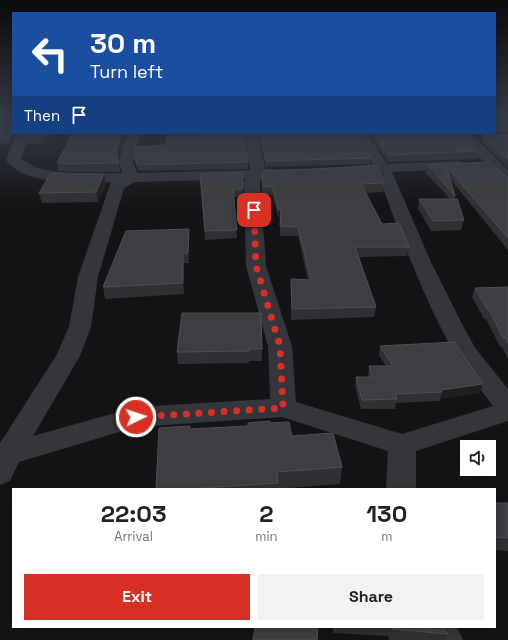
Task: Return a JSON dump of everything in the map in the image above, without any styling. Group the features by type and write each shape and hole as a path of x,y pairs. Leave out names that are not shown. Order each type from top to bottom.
{"street":[{"path":"17,148 12,160 32,172 68,179 305,172"},
{"path":"130,148 126,161 131,178"},
{"path":"254,148 258,174 252,182 256,266 280,346 283,408"},
{"path":"369,148 383,169 420,262 453,328 466,352 503,401 508,404"},
{"path":"476,148 508,179"},
{"path":"336,171 491,164"},
{"path":"4,463 68,356 80,327 88,277 117,185 131,178"},
{"path":"4,463 136,417 283,408 402,445 508,411"},
{"path":"401,488 402,445"},
{"path":"438,628 444,640"}],"building":[{"path":"65,148 117,148 116,152 119,163 67,164 57,162"},
{"path":"136,148 246,148 248,162 137,165 134,155"},
{"path":"263,148 365,148 371,158 266,161"},
{"path":"384,148 476,148 479,151 389,155"},
{"path":"496,148 508,148 508,159"},
{"path":"490,162 508,177 508,238 446,166 455,196 428,165"},
{"path":"377,166 384,183 361,184 382,224 399,223 409,247 355,247 376,307 292,309 291,279 311,280 298,227 280,226 281,209 279,210 272,186 263,187 262,174 264,171"},
{"path":"51,173 104,174 96,192 39,193"},
{"path":"243,173 243,189 233,189 237,230 205,231 200,174"},
{"path":"419,199 457,199 464,220 433,221"},
{"path":"189,229 188,253 183,253 183,283 103,287 126,231"},
{"path":"508,287 508,343 505,338 503,338 489,309 487,309 475,288"},
{"path":"182,313 261,313 262,349 249,349 249,351 177,352"},
{"path":"454,342 483,384 441,390 442,392 395,394 397,399 362,400 356,377 372,377 369,366 393,366 380,346"},
{"path":"270,421 270,423 289,422 292,436 333,433 342,467 277,472 278,483 203,488 156,488 159,428 190,426 190,429 248,426 248,423"},
{"path":"496,503 508,503 508,538 496,537"},
{"path":"255,628 318,628 317,640 253,640"},
{"path":"427,628 428,630 444,630 448,634 392,629"}],"route":[{"path":"136,417 283,408 280,346 256,266 254,210"}]}
